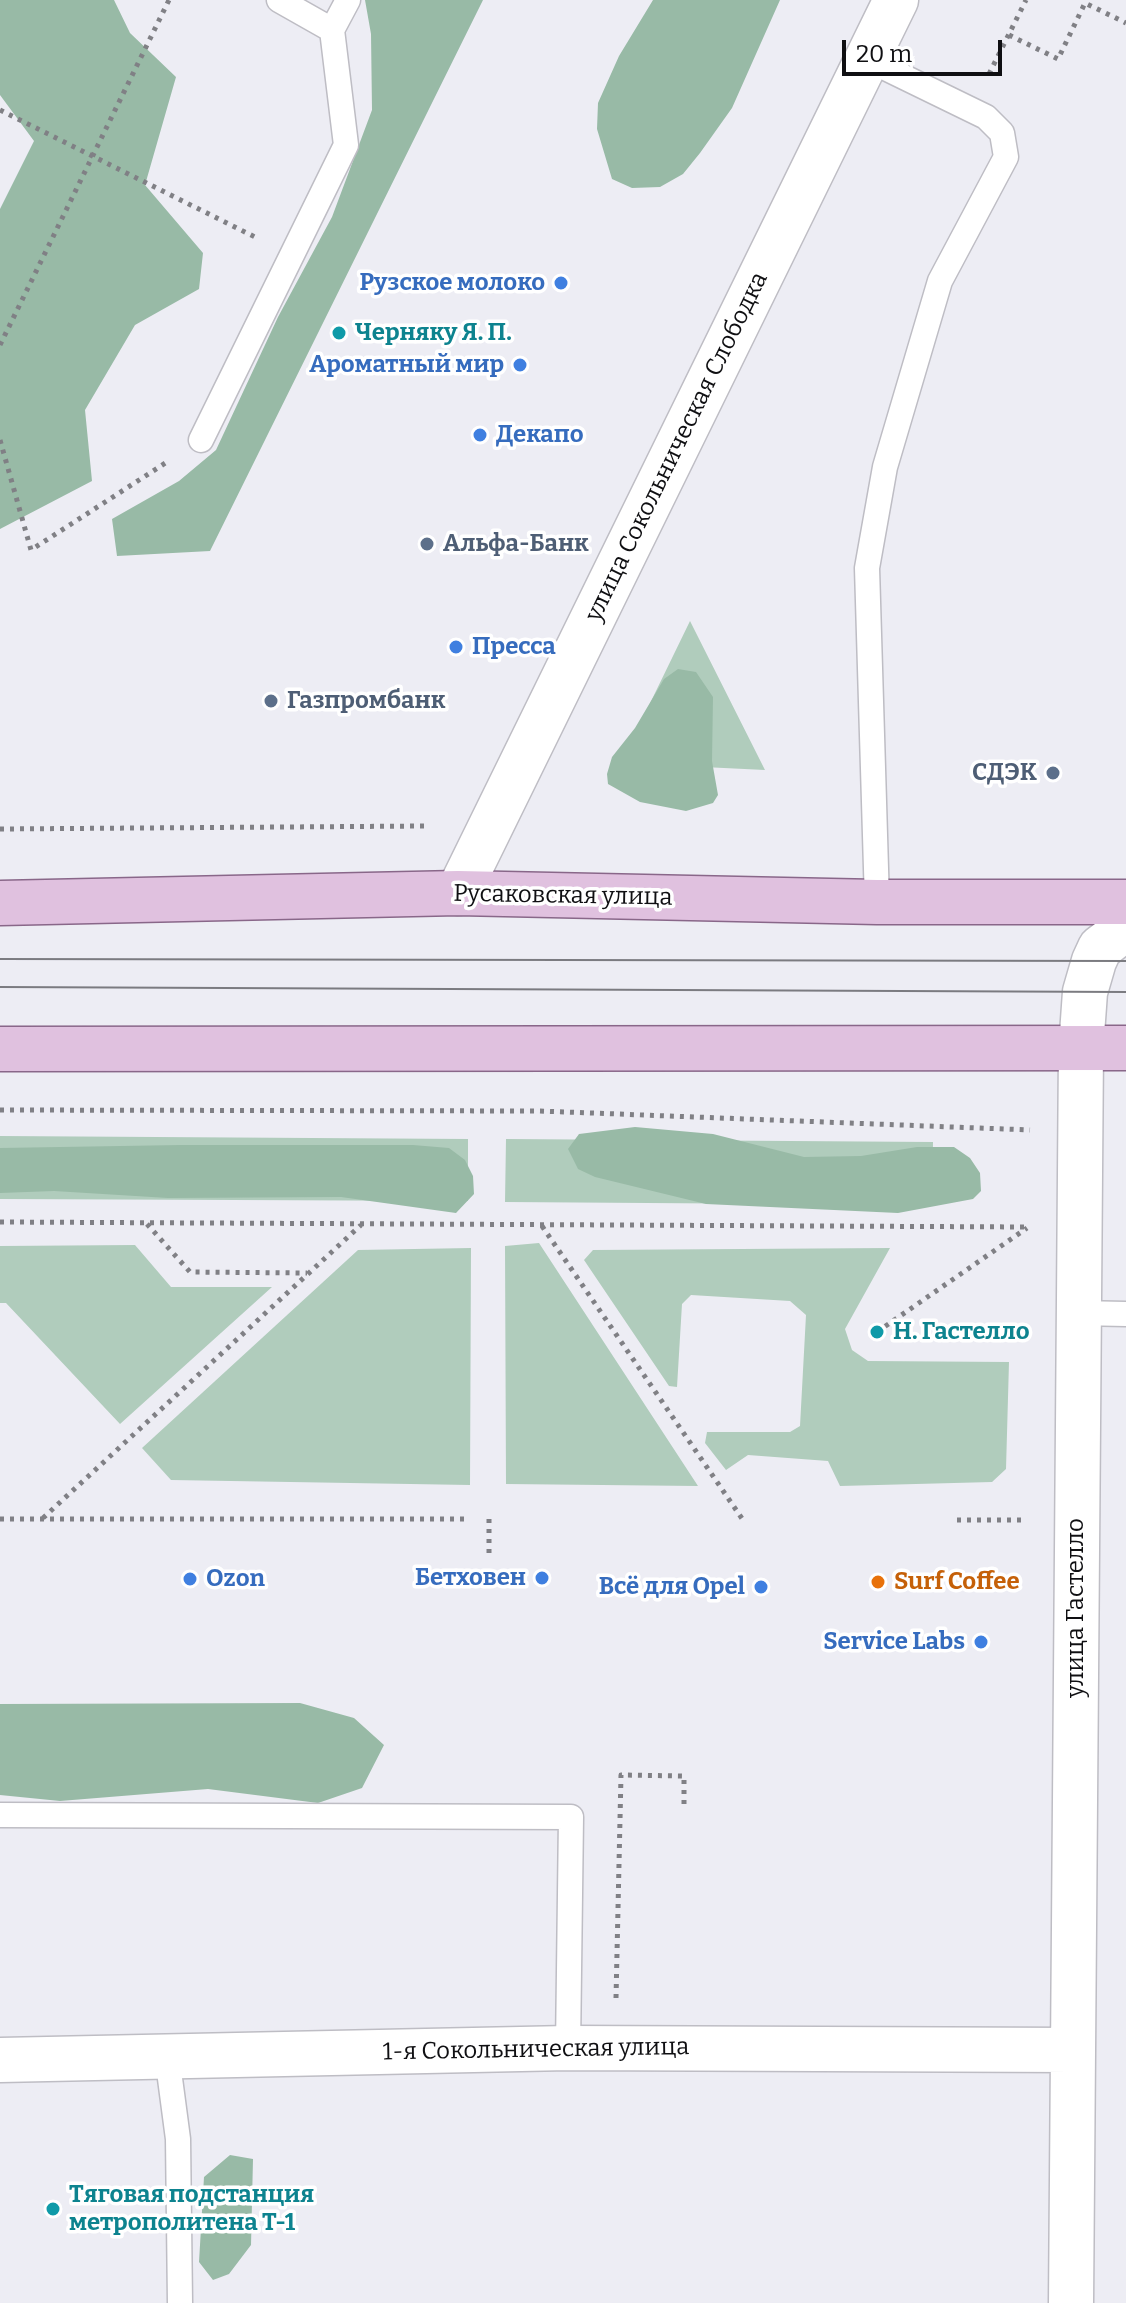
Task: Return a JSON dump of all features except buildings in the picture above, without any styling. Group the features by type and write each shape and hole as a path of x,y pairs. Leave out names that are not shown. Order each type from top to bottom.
{"main road":[{"name":"Русаковская улица","path":"0,903 458,893 877,902 1126,902"},
{"path":"0,1049 1126,1048"}],"street":[{"name":"улица Сокольническая Слободка","path":"458,893 896,0"},
{"name":"улица Гастелло","path":"1071,2303 1081,1048 1085,992 1094,961 1100,948 1126,928"},
{"name":"1-я Сокольническая улица","path":"0,2060 568,2048 1003,2047 1072,2050"}],"lane":[{"path":"279,0 332,30"},
{"path":"201,440 346,145 332,30 348,0"},
{"path":"867,59 986,117 1002,133 1006,157 940,281 885,467 867,568 877,902"},
{"path":"1078,1313 1126,1314"},
{"path":"0,1815 571,1817 568,2048"},
{"path":"167,2056 178,2139 180,2303"}],"path":[{"path":"0,345 169,0"},
{"path":"971,111 1026,0"},
{"path":"1009,35 1058,59 1085,3 1126,23"},
{"path":"0,110 292,255"},
{"path":"0,440 31,550 201,440"},
{"path":"0,829 424,826"},
{"path":"0,1110 540,1111 1030,1130"},
{"path":"0,1222 1028,1227 877,1332"},
{"path":"147,1223 190,1272 307,1273"},
{"path":"43,1519 361,1225"},
{"path":"541,1225 743,1520"},
{"path":"0,1519 465,1519"},
{"path":"489,1519 489,1553"},
{"path":"957,1520 1026,1520"},
{"path":"616,2006 621,1775 684,1776 684,1809"}],"green space":[{"path":"0,0 114,0 130,33 176,77 145,185 203,253 199,289 135,325 85,410 92,481 0,529 0,209 34,141 0,95"},
{"path":"365,0 483,0 210,551 117,556 112,519 179,481 216,450 278,317 332,217 372,110 371,34"},
{"path":"653,0 780,0 732,108 700,153 683,174 660,187 632,188 612,179 597,129 598,103 619,56"},
{"path":"690,621 765,770 621,763"},
{"path":"678,669 696,672 713,697 712,761 718,795 713,803 686,811 640,802 608,784 607,774 612,757 635,728 664,679"},
{"path":"635,1127 713,1134 804,1157 861,1156 917,1147 954,1147 970,1158 980,1173 981,1191 973,1199 898,1213 706,1204 595,1177 578,1169 568,1149 579,1134"},
{"path":"0,1136 468,1139 468,1201 0,1199"},
{"path":"506,1139 933,1142 932,1205 505,1202"},
{"path":"413,1145 449,1148 465,1160 473,1176 474,1194 456,1213 341,1197 168,1198 54,1191 0,1193 0,1148"},
{"path":"539,1243 698,1486 506,1484 505,1246"},
{"path":"135,1245 171,1287 272,1287 120,1424 6,1303 0,1303 0,1246"},
{"path":"471,1248 470,1485 171,1480 142,1448 358,1250"},
{"path":"890,1248 845,1329 852,1350 868,1361 1009,1362 1006,1469 992,1482 840,1486 828,1461 748,1455 726,1470 705,1443 707,1432 790,1432 800,1426 806,1315 790,1301 691,1295 682,1304 677,1387 669,1386 584,1260 593,1250"},
{"path":"300,1703 354,1718 384,1745 362,1788 318,1803 208,1789 60,1801 0,1795 0,1704"},
{"path":"230,2155 253,2159 251,2245 229,2274 213,2280 199,2262 204,2177"}],"tram line":[{"path":"0,959 1126,961"},
{"path":"0,987 1126,992"}],"place":[{"name":"Рузское молоко","path":"561,283"},
{"name":"Черняку Я. П.","path":"339,333"},
{"name":"Ароматный мир","path":"520,365"},
{"name":"Декапо","path":"480,435"},
{"name":"Альфа-Банк","path":"427,544"},
{"name":"Пресса","path":"456,647"},
{"name":"Газпромбанк","path":"271,701"},
{"name":"СДЭК","path":"1053,773"},
{"name":"Н. Гастелло","path":"877,1332"},
{"name":"Бетховен","path":"542,1578"},
{"name":"Ozon","path":"190,1579"},
{"name":"Surf Coffee","path":"878,1582"},
{"name":"Всё для Opel","path":"761,1587"},
{"name":"Service Labs","path":"981,1642"},
{"name":"Тяговая подстанция метрополитена Т-1","path":"53,2209"}]}
